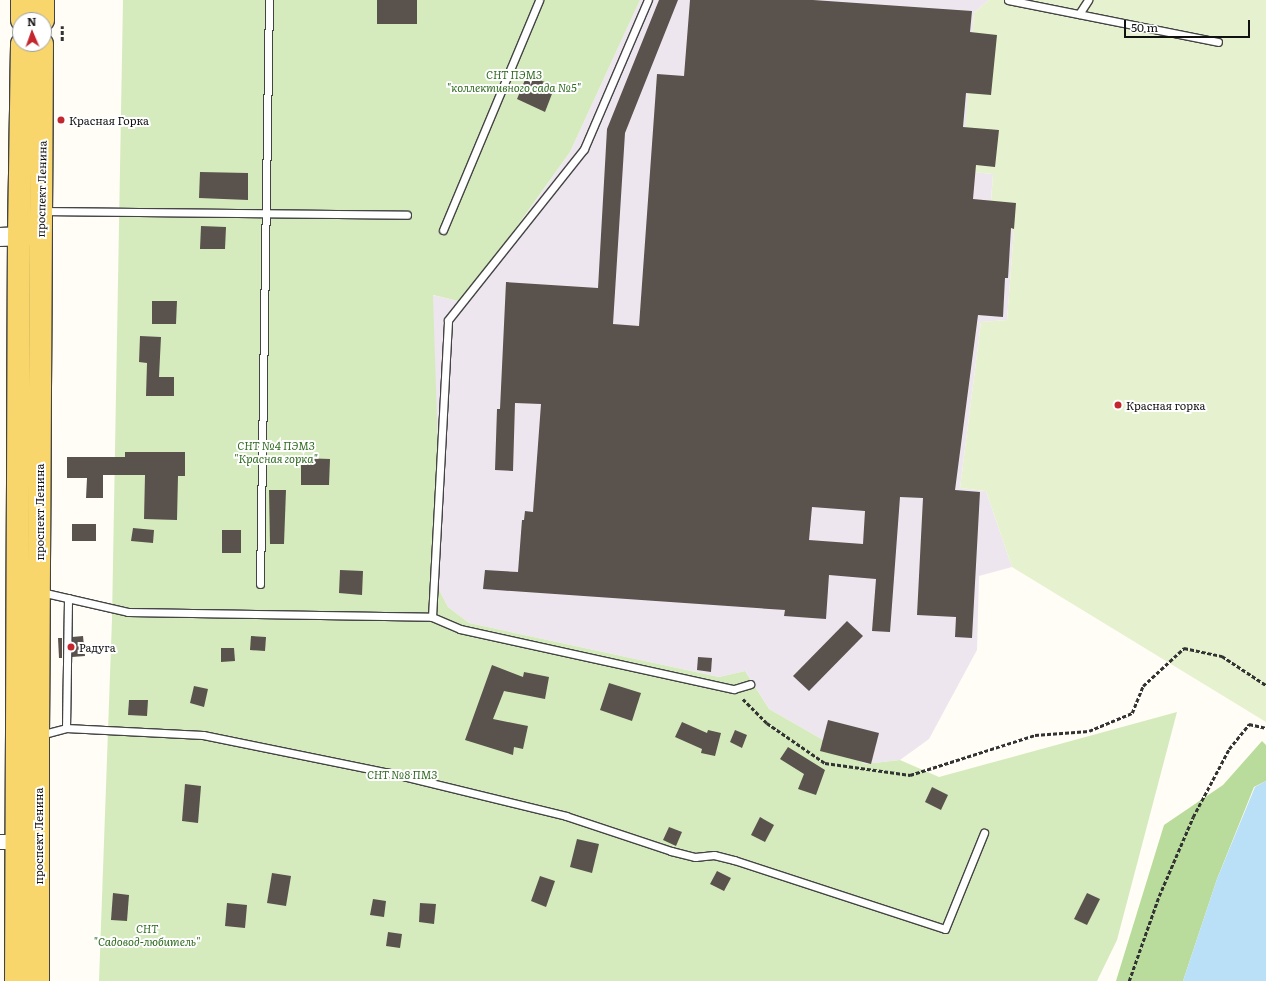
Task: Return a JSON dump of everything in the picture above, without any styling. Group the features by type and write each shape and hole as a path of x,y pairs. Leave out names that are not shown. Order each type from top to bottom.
{"main road":[{"path":"22,0 22,12"},
{"path":"43,0 43,12"},
{"name":"проспект Ленина","path":"16,981 8,842 10,237 22,52"},
{"name":"проспект Ленина","path":"38,981 42,52"}],"street":[{"path":"10,237 40,236"}],"lane":[{"path":"260,584 267,214 269,0"},
{"path":"443,230 539,0"},
{"path":"432,617 448,320 584,149 648,0"},
{"path":"1008,0 1218,42"},
{"path":"1079,14 1088,0"},
{"path":"41,211 406,215"},
{"path":"39,592 128,612 432,617 460,629 734,689 750,684"},
{"path":"66,728 68,598"},
{"path":"38,736 66,728 203,735 390,773 566,816 671,851 695,857 714,855 734,860 945,929 984,833"}],"path":[{"path":"734,689 767,723 825,763 910,775 1035,735 1089,731 1132,713 1143,686 1184,648 1222,656 1266,685"},
{"path":"1129,981 1166,882 1193,817 1229,749 1249,724 1266,728"}],"shaded area":[{"path":"640,0 989,0 974,13 963,171 993,174 989,227 1014,230 1007,320 981,322 960,488 986,491 1012,567 979,576 977,650 929,739 900,760 865,764 769,709 745,671 719,677 469,623 448,607 436,584 432,295 464,302 570,152"}],"green space":[{"path":"123,0 640,0 570,152 463,302 433,295 438,450 436,584 448,607 469,623 719,677 745,671 769,709 865,764 900,760 939,777 1177,712 1117,940 1097,981 99,981 112,619"},
{"name":"Красная горка","path":"989,0 1266,0 1266,722 1012,567 986,491 960,488 981,322 1007,320 1014,230 989,228 993,174 962,171 974,13"},
{"path":"1262,741 1266,745 1266,781 1254,787 1217,879 1183,981 1116,981 1164,825 1223,785"}],"water":[{"path":"1266,781 1266,981 1183,981 1217,879 1255,787"}],"building":[{"path":"377,0 417,0 417,24 377,24"},
{"path":"659,0 678,0 625,133 613,324 639,326 657,74 684,76 690,0 813,0 972,11 970,32 997,35 991,95 966,93 963,127 999,130 995,167 976,165 973,199 1016,203 1014,229 1011,228 1008,278 1005,278 1003,317 978,315 955,490 980,492 972,638 955,637 956,617 917,615 923,498 900,497 890,632 872,631 876,579 829,575 826,619 784,616 785,610 483,589 485,570 518,572 522,520 524,520 525,511 533,512 541,404 515,403 513,471 495,470 497,409 500,409 506,282 598,288 607,129","holes":["812,507 865,511 863,544 809,540"]},
{"path":"527,75 555,86 545,112 517,99"},
{"path":"200,172 248,173 248,200 199,198"},
{"path":"201,226 226,227 225,249 200,249"},
{"path":"152,301 177,301 176,324 152,324"},
{"path":"140,336 161,337 159,377 174,377 174,396 146,396 147,363 139,362"},
{"path":"125,452 185,452 185,476 178,476 177,520 144,519 145,475 103,475 103,498 86,498 87,478 67,478 67,457 125,457"},
{"path":"301,458 330,459 329,485 301,485"},
{"path":"269,490 286,490 284,544 270,544"},
{"path":"72,524 96,524 96,541 72,541"},
{"path":"133,528 154,530 153,543 131,541"},
{"path":"222,530 241,530 241,553 222,553"},
{"path":"340,570 363,571 362,595 339,593"},
{"path":"847,621 863,636 809,691 793,676"},
{"path":"83,636 85,656 72,657 72,637"},
{"path":"251,636 266,637 265,651 250,650"},
{"path":"58,638 62,638 62,658 59,658"},
{"path":"221,648 234,648 235,661 221,662"},
{"path":"698,657 712,658 711,672 697,670"},
{"path":"492,665 523,677 524,672 549,677 545,699 504,691 493,719 528,726 523,749 514,747 513,755 465,740"},
{"path":"609,683 641,693 632,721 600,710"},
{"path":"194,686 208,689 204,707 190,703"},
{"path":"129,700 148,700 147,716 128,715"},
{"path":"828,720 879,733 871,764 820,751"},
{"path":"682,722 707,733 708,730 721,733 715,756 701,753 702,749 675,737"},
{"path":"735,730 747,735 742,748 730,742"},
{"path":"788,747 825,770 816,795 798,789 804,774 780,759"},
{"path":"185,784 201,786 198,823 182,821"},
{"path":"932,787 948,795 941,810 925,802"},
{"path":"760,817 774,825 765,842 751,835"},
{"path":"669,827 682,832 676,846 663,840"},
{"path":"577,839 599,844 592,873 570,867"},
{"path":"717,871 731,878 724,891 710,884"},
{"path":"272,873 291,876 286,906 267,903"},
{"path":"540,876 555,881 546,907 531,901"},
{"path":"113,893 129,895 127,921 111,920"},
{"path":"1087,893 1100,899 1087,925 1074,919"},
{"path":"373,899 386,901 384,917 370,915"},
{"path":"227,903 247,905 245,928 225,926"},
{"path":"420,903 436,904 434,924 419,922"},
{"path":"388,932 402,934 400,948 386,946"}],"place":[{"name":"Красная Горка","path":"61,120"},
{"name":"Красная горка","path":"1118,405"},
{"name":"Радуга","path":"71,647"}],"park label":[{"name":"СНТ ПЭМЗ \"коллективного сада №5\"","path":"514,81"},
{"name":"СНТ №4 ПЭМЗ \"Красная горка\"","path":"276,452"},
{"name":"СНТ №8 ПМЗ","path":"402,774"},
{"name":"СНТ \"Садовод-любитель\"","path":"147,935"}]}
